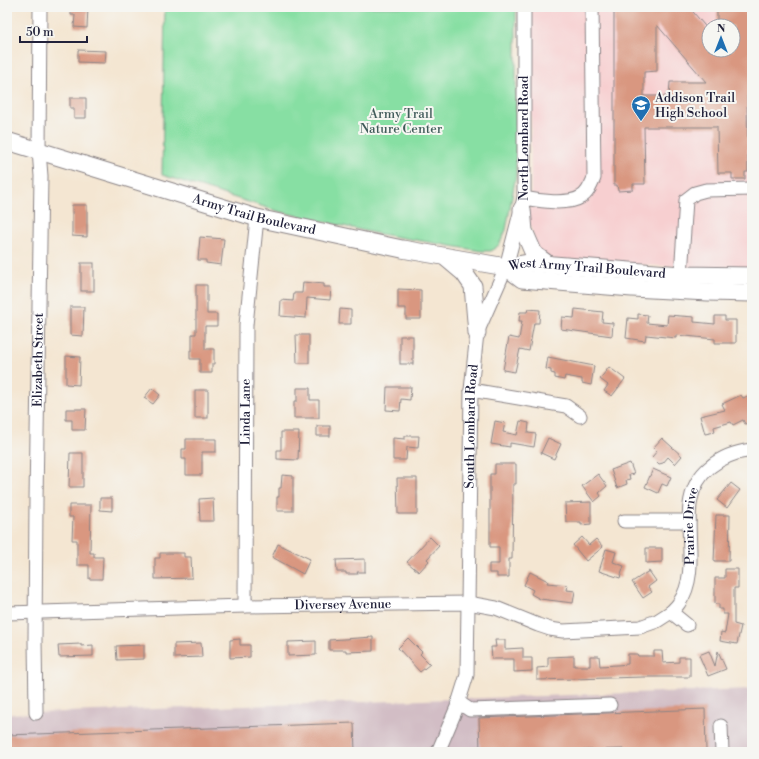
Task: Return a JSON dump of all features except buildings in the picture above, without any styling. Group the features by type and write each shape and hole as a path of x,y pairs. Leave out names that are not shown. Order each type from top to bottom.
{"main road":[{"name":"Army Trail Boulevard","path":"7,141 257,218 402,249 506,267"},
{"path":"523,204 524,231 534,254 550,265"},
{"path":"445,256 464,273 473,286 477,333"},
{"name":"West Army Trail Boulevard","path":"506,267 528,263 550,265 752,293"},
{"name":"West Army Trail Boulevard","path":"506,267 522,279 595,286 680,283 752,276"}],"street":[{"name":"Elizabeth Street","path":"36,713 35,612 41,176 39,151 40,7"},
{"name":"North Lombard Road","path":"506,267 523,204 524,7"},
{"path":"523,204 542,201 569,200 582,196 590,188 594,178 592,7"},
{"path":"680,283 686,200 695,193 706,190 752,189"},
{"name":"Linda Lane","path":"245,606 246,325 257,218"},
{"name":"South Lombard Road","path":"439,752 467,675 471,390 477,333 506,267"},
{"path":"471,390 566,406 580,416"},
{"name":"Prairie Drive","path":"671,612 680,602 688,577 690,562 690,504 694,489 705,471 727,455 752,450"},
{"path":"624,520 689,521"},
{"name":"Diversey Avenue","path":"7,613 468,598 538,625 563,631 640,627 657,621 671,612"},
{"path":"671,612 687,625"},
{"path":"458,702 470,710 610,705"},
{"path":"722,726 722,752"}],"shaded area":[{"name":"Addison Trail High School","path":"531,7 752,7 752,271 551,260 538,253 527,214 531,194"},
{"path":"752,689 752,752 7,752 7,714"}],"green space":[{"name":"Army Trail Nature Center","path":"165,7 516,7 516,175 506,230 499,245 491,251 481,251 374,233 277,211 162,175"}],"place":[{"name":"Addison Trail High School","path":"641,122"}]}
